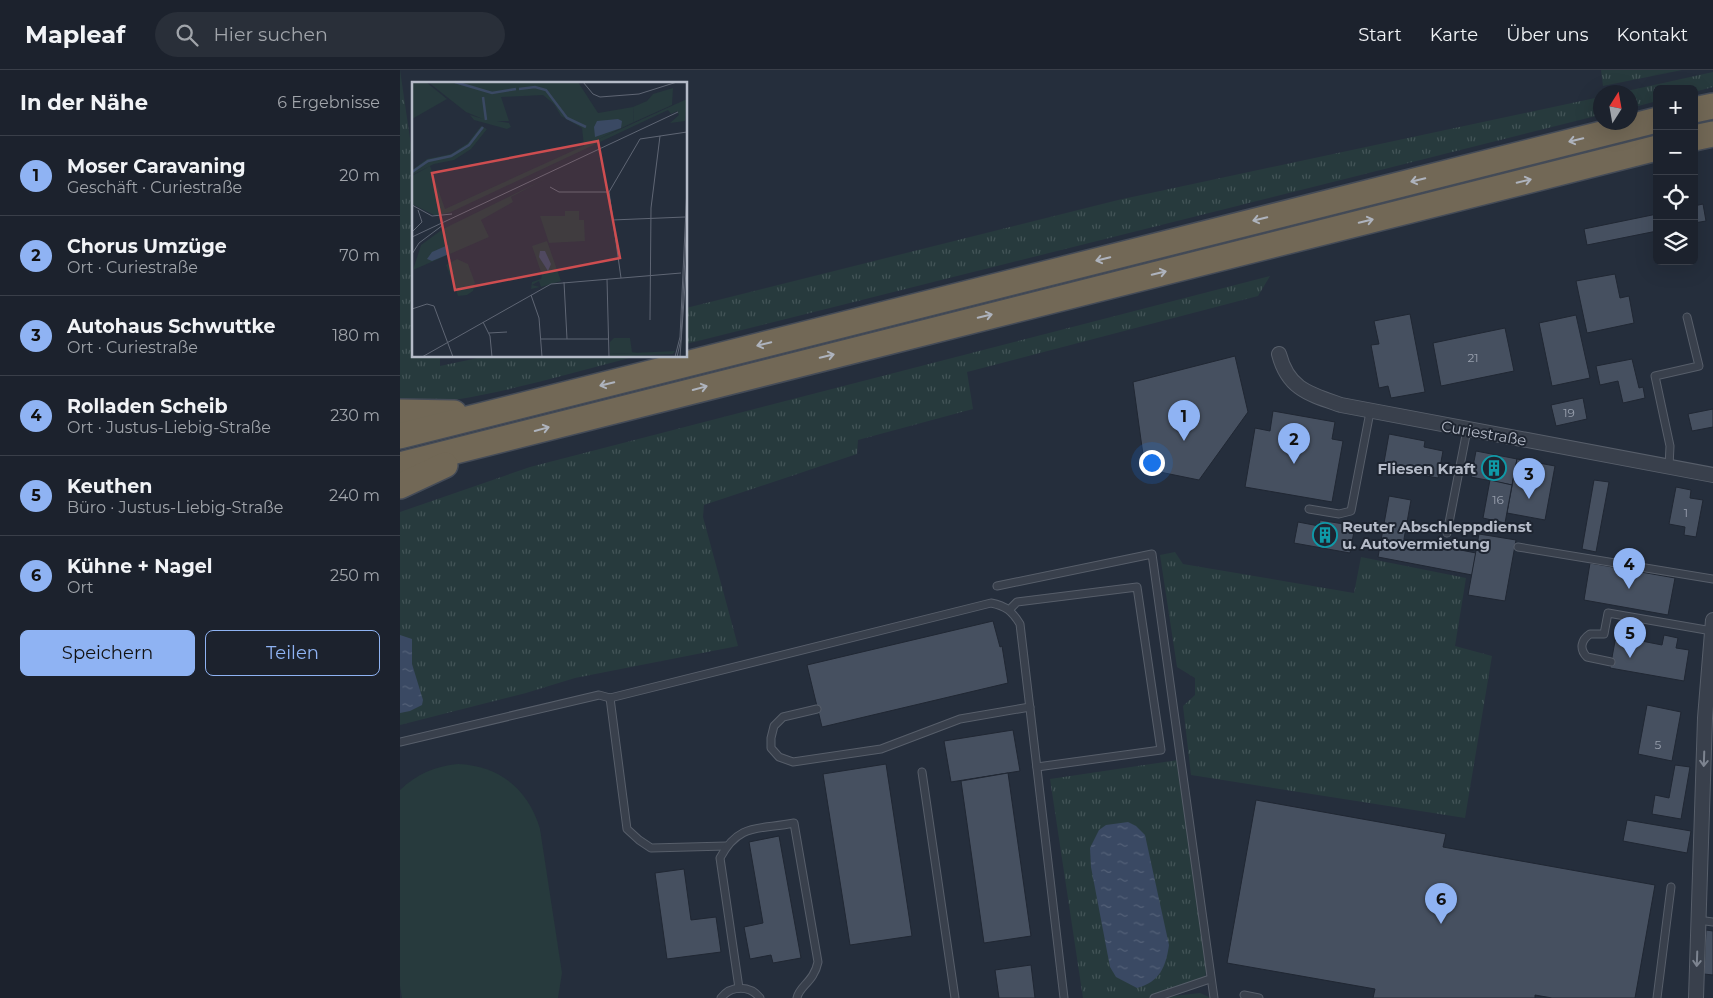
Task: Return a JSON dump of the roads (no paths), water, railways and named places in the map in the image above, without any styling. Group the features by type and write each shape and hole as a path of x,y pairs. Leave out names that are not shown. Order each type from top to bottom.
{"highway":[{"path":"1698,109 1713,106"},
{"path":"400,436 1653,121"},
{"path":"1698,137 1713,134"},
{"path":"400,465 1653,149"},
{"path":"400,412 491,413"},
{"path":"400,486 495,441"}],"street":[{"name":"Curiestraße","path":"1279,354 1290,380 1311,395 1333,403 1370,412 1713,475"},
{"path":"1696,998 1712,626"}],"lane":[{"path":"1670,467 1670,446 1655,376 1699,366 1687,317"},
{"path":"1309,509 1339,514 1351,511 1370,412"},
{"path":"1447,533 1467,430"},
{"path":"1518,547 1713,579"},
{"path":"996,586 1152,554 1214,998"},
{"path":"1010,609 1017,602 1137,586 1161,750 1037,767"},
{"path":"400,742 599,695 610,698 991,603 1010,609 1020,624 1064,998"},
{"path":"1611,662 1587,657 1582,649 1583,640 1590,634 1604,634 1608,613 1712,626"},
{"path":"610,698 628,828 638,840 651,848 726,846"},
{"path":"818,709 783,717 774,726 770,738 771,748 778,757 793,762 881,749 960,720 1030,707"},
{"path":"922,772 955,998"},
{"path":"739,988 720,858 726,846 734,838 752,828 794,823 818,962 814,976 800,990 797,998"},
{"path":"1656,998 1671,887"},
{"path":"1698,920 1713,922"},
{"path":"1154,998 1210,979"},
{"path":"721,998 727,991 739,988 750,990 760,998"},
{"path":"1244,995 1259,998"}],"water":[{"path":"400,635 412,639 412,664 423,700 422,705 410,711 400,713"},
{"path":"1128,822 1136,826 1145,835 1169,945 1161,972 1151,982 1137,988 1116,977 1110,967 1091,867 1090,848 1099,830 1106,825"}],"place":[{"name":"Moser Caravaning","path":"1184,441"},
{"name":"Chorus Umzüge","path":"1294,464"},
{"name":"Fliesen Kraft","path":"1494,468"},
{"name":"Autohaus Schwuttke","path":"1529,499"},
{"name":"Reuter Abschleppdienst u. Autovermietung","path":"1325,535"},
{"name":"Rolladen Scheib","path":"1629,589"},
{"name":"Keuthen","path":"1630,658"},
{"name":"Kühne + Nagel","path":"1441,924"}]}
